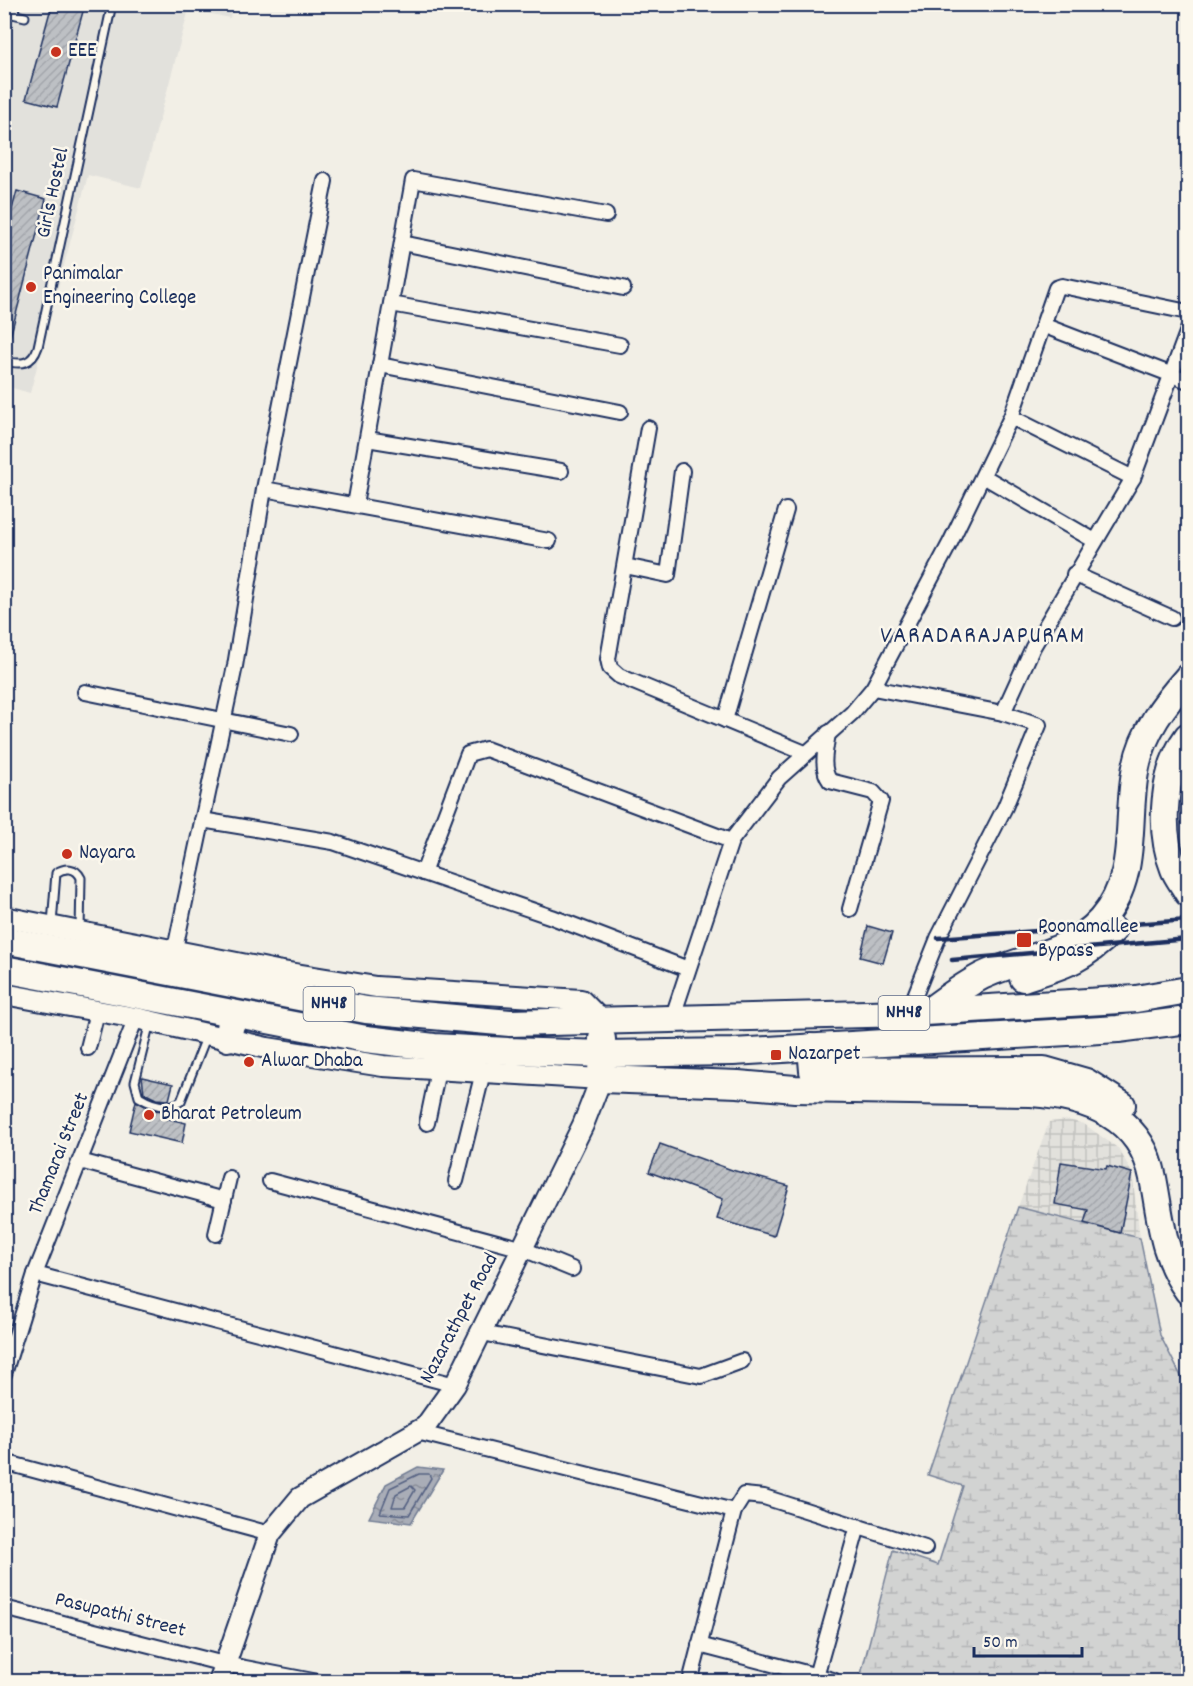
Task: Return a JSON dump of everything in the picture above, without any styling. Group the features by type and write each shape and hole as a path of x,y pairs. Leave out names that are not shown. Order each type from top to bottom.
{"highway":[{"path":"919,1012 980,977 1045,954 1083,935 1101,920 1118,894 1127,869 1136,765 1147,733 1164,704 1188,677"},
{"path":"964,1007 1011,981 1066,966 1091,951 1116,927 1134,896 1142,868 1144,804 1152,767 1167,731 1188,700"},
{"path":"1188,736 1173,765 1167,795 1166,833 1174,869 1188,893"},
{"name":"NH48","path":"4,940 50,937 366,1010 510,1023 919,1012 964,1007 1136,999 1188,990"},
{"name":"NH48","path":"4,969 223,1028 366,1039 602,1066 733,1052 1118,1029 1188,1020"},
{"path":"602,1021 602,1066 795,1089 952,1090 1065,1096 1095,1106 1124,1123 1143,1147 1153,1176 1162,1237 1169,1259 1188,1291"},
{"path":"811,1047 813,1071 1044,1070 1086,1082 1122,1104 1150,1134 1172,1187 1175,1222 1183,1263 1188,1271"}],"street":[{"path":"355,506 413,180 606,215"},
{"path":"175,949 235,666 264,489 325,181"},
{"path":"402,243 623,288"},
{"path":"672,1019 731,841 779,778 852,713 873,688 983,476 1011,417 1058,286 1188,312"},
{"path":"391,304 620,345"},
{"path":"1045,326 1188,381"},
{"path":"1003,713 1033,647 1074,574 1133,478 1173,376 1188,330"},
{"path":"380,365 620,412"},
{"path":"1011,417 1133,478"},
{"path":"648,428 608,658 610,668 619,676 805,753"},
{"path":"367,439 561,471"},
{"path":"625,566 668,575 682,471"},
{"path":"983,476 1095,541"},
{"path":"264,489 549,541"},
{"path":"724,720 786,510"},
{"path":"1074,574 1172,618"},
{"path":"873,688 1003,713 1036,722 1039,728 1005,807 938,938 919,1012"},
{"path":"85,692 291,734"},
{"path":"828,733 825,775 830,781 873,792 881,801 850,909"},
{"path":"423,873 468,754 476,750 486,749 731,841"},
{"path":"202,820 333,842 688,969"},
{"path":"4,916 50,937 80,931 276,971 376,987 581,1000 602,1021"},
{"path":"4,994 143,1020 223,1028 267,1048 383,1066 483,1072 602,1066"},
{"path":"88,1048 97,1012"},
{"name":"Thamarai Street","path":"4,1374 35,1274 80,1161 143,1020"},
{"name":"Nazarathpet Road","path":"222,1673 270,1534 300,1498 425,1427 455,1385 583,1125 602,1066"},
{"path":"427,1123 438,1070"},
{"path":"456,1181 483,1072"},
{"path":"80,1161 224,1200"},
{"path":"216,1234 229,1178"},
{"path":"270,1181 523,1249 572,1269"},
{"path":"35,1274 455,1385"},
{"path":"482,1333 700,1376 742,1361"},
{"path":"417,1432 734,1511"},
{"path":"4,1462 270,1534"},
{"path":"690,1682 734,1511 744,1495 764,1497 925,1548"},
{"path":"816,1676 858,1526"},
{"name":"Pasupathi Street","path":"4,1608 222,1673 318,1682"},
{"path":"699,1645 833,1680"}],"lane":[{"path":"13,14 16,4"},
{"name":"Girls Hostel","path":"4,361 19,365 27,363 34,357 38,347 112,4"},
{"path":"4,12 26,17"},
{"path":"50,937 54,881 56,873 67,869 79,873 81,878 80,931"},
{"path":"143,1020 135,1090 139,1097 147,1102 165,1106 175,1105 185,1094 223,1028"}],"shaded area":[{"name":"Panimalar Engineering College","path":"4,5 232,5 230,18 189,9 141,188 88,175 30,393 5,386"},
{"path":"1068,1120 1084,1124 1119,1149 1132,1173 1140,1238 1018,1207 1049,1122"}],"green space":[{"path":"1018,1207 1140,1238 1160,1335 1186,1386 1185,1394 1188,1395 1188,1681 859,1682 893,1550 938,1565 963,1486 928,1475"}],"water":[{"path":"418,1467 443,1470 411,1523 369,1518 386,1484"}],"building":[{"name":"EEE","path":"52,4 85,4 57,107 26,99"},
{"path":"17,191 46,199 8,345 4,344 4,238"},
{"path":"868,926 892,933 883,963 860,957"},
{"path":"142,1077 173,1084 169,1100 156,1099 144,1093"},
{"path":"136,1101 153,1110 167,1111 165,1118 186,1123 182,1143 129,1131"},
{"path":"660,1144 732,1170 789,1186 774,1236 717,1219 723,1199 649,1172"},
{"path":"1061,1162 1106,1169 1107,1166 1132,1173 1120,1233 1084,1223 1088,1210 1055,1204"}],"railway":[{"path":"938,938 1188,920"},
{"path":"952,960 1188,939"}],"place":[{"name":"EEE","path":"56,52"},
{"name":"Panimalar Engineering College","path":"31,287"},
{"name":"Nayara","path":"67,854"},
{"name":"Poonamallee Bypass","path":"1024,940"},
{"name":"Nazarpet","path":"776,1055"},
{"name":"Alwar Dhaba","path":"249,1062"},
{"name":"Bharat Petroleum","path":"149,1115"}],"district":[{"name":"VARADARAJAPURAM","path":"983,637"}]}
